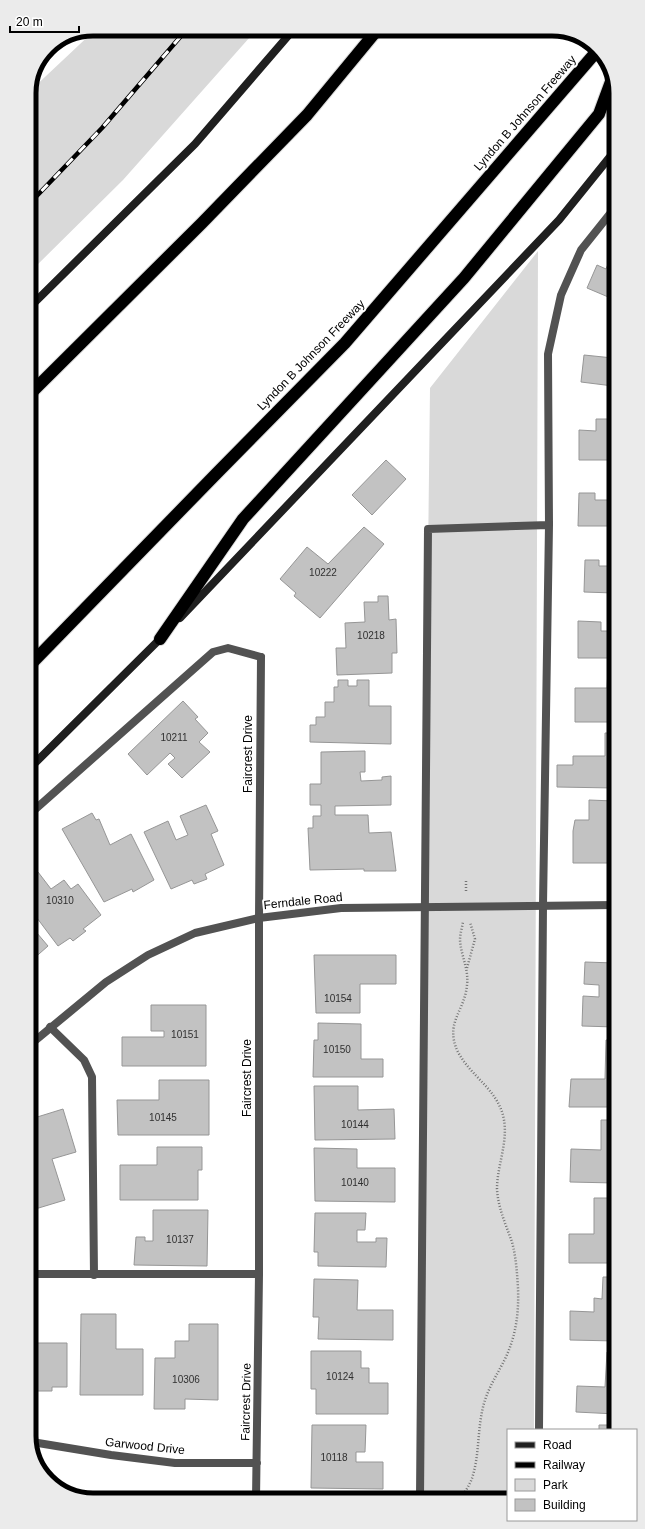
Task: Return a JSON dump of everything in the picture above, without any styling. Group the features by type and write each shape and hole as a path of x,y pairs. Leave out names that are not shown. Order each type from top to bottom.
{"highway":[{"path":"36,388 202,223 307,115 372,36"},
{"name":"Lyndon B Johnson Freeway","path":"36,660 345,343 594,55"},
{"path":"160,639 243,520 464,278 599,114 609,88"}],"main road":[{"path":"36,301 195,144 288,36"},
{"path":"36,762 160,639 559,220 609,158"}],"street":[{"path":"539,1429 549,525 548,354 561,295 581,250 609,215"},
{"path":"420,1493 428,529 549,525"},
{"name":"Faircrest Drive","path":"36,809 213,652 228,648 261,657 259,1274 256,1493"},
{"name":"Ferndale Road","path":"36,1040 106,982 148,955 195,933 259,918 341,908 609,905"},
{"path":"50,1027 84,1060 92,1078 94,1275"},
{"path":"36,1274 259,1274"},
{"name":"Garwood Drive","path":"37,1443 111,1456 175,1463 257,1463"}],"path":[{"path":"464,1493 473,1477 480,1419 485,1399 512,1342 517,1321 518,1289 516,1261 499,1206 498,1190 505,1133 504,1119 498,1100 467,1064 459,1052 454,1040 453,1027 467,986 467,968 460,939 466,906"},
{"path":"466,906 475,939 467,968"}],"green space":[{"path":"89,36 251,36 123,180 36,266 37,85"},
{"path":"538,251 534,1429 507,1429 507,1493 417,1493 430,388"}],"building":[{"path":"609,262 609,297 587,288 597,265 606,269"},
{"path":"584,355 609,358 609,386 581,382"},
{"path":"596,419 609,419 609,460 579,460 579,430 596,431"},
{"path":"386,460 406,479 372,515 352,495"},
{"path":"579,493 595,493 595,500 609,500 609,526 578,526"},
{"path":"364,527 384,544 320,618 294,596 296,593 280,579 307,547 328,564"},
{"path":"585,560 599,560 599,566 609,566 609,593 584,592"},
{"path":"378,596 388,596 389,620 396,619 397,653 392,653 392,673 337,675 336,648 346,648 345,623 365,622 364,602 378,602"},
{"path":"578,621 601,622 601,631 609,631 609,658 578,658"},
{"path":"609,669 609,722 575,722 575,688 607,688"},
{"path":"338,680 348,680 348,686 357,686 357,680 369,680 369,706 391,706 391,744 310,742 310,725 316,725 316,717 325,717 325,702 334,702 334,687 338,687"},
{"path":"183,701 198,717 195,719 208,733 199,742 210,752 182,778 168,764 175,758 170,753 147,775 128,754"},
{"path":"605,733 609,733 609,788 557,787 557,765 573,765 573,756 605,756"},
{"path":"365,751 365,772 360,772 361,781 382,780 382,777 391,776 391,805 335,806 335,815 368,815 369,833 391,832 396,871 364,871 364,869 310,870 308,828 313,828 313,816 321,816 321,805 310,805 310,784 321,784 321,752"},
{"path":"589,800 609,801 609,863 573,863 573,831 575,820 589,820"},
{"path":"206,805 218,831 211,834 224,865 205,874 207,879 194,884 192,880 171,889 144,832 168,821 176,840 188,835 180,816"},
{"path":"92,813 96,820 99,819 110,845 131,834 154,880 133,892 132,889 104,902 62,829"},
{"path":"38,872 51,889 64,880 71,889 78,884 101,915 83,929 86,931 73,941 70,938 58,946 36,917 36,874"},
{"path":"36,932 48,946 36,957"},
{"path":"314,955 396,955 396,984 360,984 360,1013 316,1013"},
{"path":"585,962 609,963 609,1027 582,1026 583,996 599,997 599,985 584,984"},
{"path":"151,1005 206,1005 206,1066 122,1066 122,1037 164,1037 164,1031 151,1031"},
{"path":"318,1023 361,1024 361,1059 383,1059 383,1077 313,1077 314,1040 318,1040"},
{"path":"606,1040 609,1040 609,1107 569,1107 571,1079 605,1079"},
{"path":"159,1080 209,1080 209,1135 118,1135 117,1100 159,1100"},
{"path":"314,1086 358,1086 358,1110 394,1109 395,1139 315,1140"},
{"path":"63,1109 76,1152 52,1159 65,1200 36,1209 36,1117"},
{"path":"601,1120 609,1120 609,1183 570,1182 571,1149 601,1150"},
{"path":"157,1147 202,1147 202,1170 198,1170 198,1200 120,1200 120,1165 157,1165"},
{"path":"314,1148 357,1149 357,1168 395,1168 395,1202 315,1201"},
{"path":"594,1198 609,1198 609,1263 569,1263 569,1234 594,1234"},
{"path":"153,1210 208,1210 207,1266 134,1265 136,1237 145,1237 145,1241 153,1241"},
{"path":"315,1213 366,1213 365,1230 357,1230 357,1242 376,1242 376,1238 387,1238 386,1267 318,1266 318,1252 314,1252"},
{"path":"603,1277 609,1277 609,1341 570,1340 570,1311 594,1312 594,1298 602,1299"},
{"path":"314,1279 358,1280 357,1310 393,1310 393,1340 318,1339 319,1317 313,1317"},
{"path":"81,1314 116,1314 116,1349 143,1349 143,1395 80,1395"},
{"path":"189,1324 218,1324 218,1400 185,1399 185,1409 154,1409 155,1358 175,1358 175,1341 189,1341"},
{"path":"36,1343 67,1343 67,1387 52,1387 52,1391 36,1391"},
{"path":"311,1351 361,1351 361,1368 369,1368 369,1383 388,1383 388,1414 316,1414 316,1389 311,1389"},
{"path":"607,1352 609,1352 609,1414 576,1412 577,1386 605,1387"},
{"path":"312,1425 366,1425 365,1452 356,1452 356,1462 383,1462 383,1489 311,1488"},
{"path":"599,1425 609,1425 609,1429 599,1429"}],"railway":[{"path":"36,197 102,128 181,36"}]}
